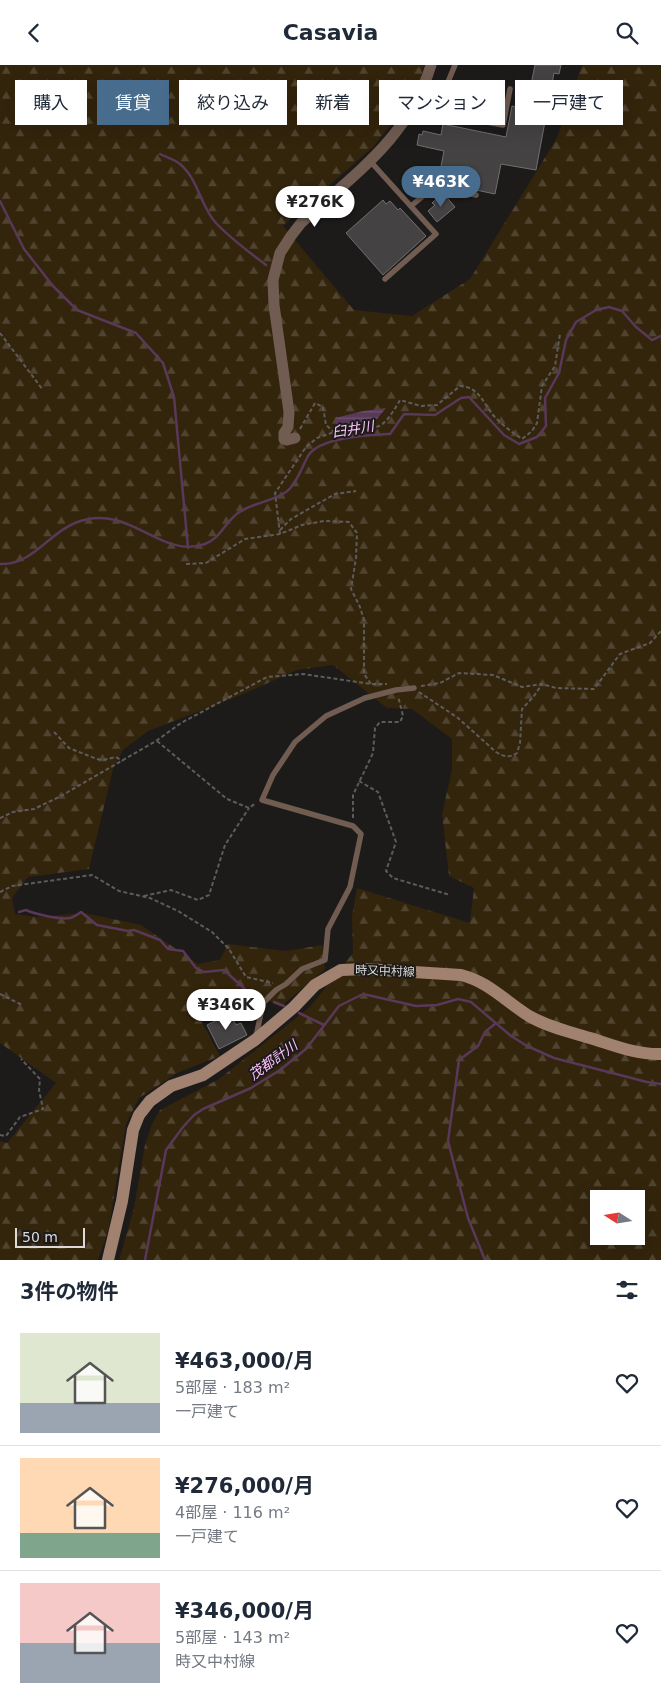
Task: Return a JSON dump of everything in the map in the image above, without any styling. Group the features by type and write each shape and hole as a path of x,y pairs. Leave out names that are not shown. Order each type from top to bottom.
{"main road":[{"name":"時又中村線","path":"108,1260 122,1201 133,1130 138,1115 150,1101 171,1087 203,1075 255,1041 294,1007 315,985 341,970 366,969 461,975 473,978 484,983 530,1017 554,1027 633,1051 661,1054"}],"street":[{"path":"425,80 431,65"},
{"path":"295,438 284,439 284,433 288,427 289,412 274,305 273,280 280,253 291,236 310,215 370,161 394,136 401,125"}],"lane":[{"path":"449,80 455,65"},
{"path":"505,112 510,89"},
{"path":"370,161 436,234 385,279"},
{"path":"411,206 434,187 476,195"},
{"path":"255,1041 263,1003 302,969 325,959 328,929 350,887 361,834 353,826 262,800 273,775 295,742 326,715 366,699 396,690 414,688"}],"path":[{"path":"0,333 43,390"},
{"path":"280,534 275,493 306,447 317,438 380,425 394,410 400,400 421,406 437,405 460,387 469,387 483,398 494,415 508,429 522,439 532,431 537,423 542,386 555,366 560,334"},
{"path":"295,438 315,403 323,407 326,425 334,433"},
{"path":"280,530 291,519 335,495 356,491"},
{"path":"186,564 206,563 245,539 280,534 302,525 324,521 349,522 357,533 356,558 351,589 364,620 364,674 371,684"},
{"path":"414,688 440,683 459,673 493,675 522,687 542,684 556,688 594,689 620,654 650,643 661,631"},
{"path":"0,818 13,812 34,809 61,796 156,741 180,723 267,677 303,674 371,684 390,684"},
{"path":"414,688 458,718 503,757 511,757 517,753 520,743 522,709 542,684"},
{"path":"353,826 353,795 374,753 375,728 380,722 400,722 403,716 396,690"},
{"path":"54,732 69,749 97,759 104,760 116,757 123,761"},
{"path":"156,741 227,799 248,808"},
{"path":"360,781 378,792 396,842 386,871 393,878 450,895"},
{"path":"143,896 171,890 198,900 209,895 225,845 248,808 262,800"},
{"path":"0,891 12,886 92,875 119,891 150,898 178,911 212,932 229,949 246,977 267,983 286,984"},
{"path":"0,994 22,1005"},
{"path":"0,1135 6,1136 20,1117 43,1109 39,1090 40,1079 21,1059"}],"green space":[{"path":"0,65 424,65 420,80 379,80 379,125 390,125 374,146 283,226 354,310 412,316 470,279 557,138 561,125 623,125 623,80 577,80 582,65 661,65 661,1260 119,1260 134,1208 145,1145 152,1124 160,1110 219,1079 310,1007 353,953 352,916 357,888 470,923 474,888 449,876 442,814 452,770 452,739 412,709 387,708 333,665 297,670 241,695 148,731 123,750 113,769 89,869 28,877 12,898 15,914 36,917 84,913 141,925 198,964 220,960 228,944 286,951 322,945 325,969 280,1007 248,988 231,995 200,1019 220,1056 177,1073 139,1098 126,1124 108,1232 98,1260 0,1260 0,1141 7,1143 56,1083 0,1043"}],"shaded area":[{"path":"386,408 377,419 339,428 337,426 335,418"}],"building":[{"path":"535,65 561,65 559,74 554,73 553,80 532,80"},
{"path":"512,106 515,107 515,125 544,125 536,170 501,164 495,194 438,182 444,151 417,145 419,134 422,135 423,131 441,135 443,125 448,125 506,137"},
{"path":"443,193 455,207 437,222 428,211 435,205 432,203"},
{"path":"383,200 386,204 390,201 398,210 400,208 426,236 383,275 346,233"},
{"path":"230,1014 236,1025 241,1023 247,1035 219,1049 207,1025"}],"waterway":[{"path":"160,154 178,163 186,170 196,185 206,209 216,223 266,265"},
{"path":"0,201 24,249 53,286 77,310 136,333 163,363 174,397 188,548"},
{"name":"臼井川","path":"0,564 21,560 66,528 75,523 94,518 112,519 128,524 158,539 173,544 188,547 205,544 215,538 238,513 290,489 308,456 314,450 323,445 346,438 390,434 404,414 435,415 461,398 469,397 504,435 519,444 537,437 546,426 545,398 559,373 566,340 576,322 596,310 609,307 622,311 636,327 652,340 661,336"},
{"path":"19,912 26,910 60,918 70,918 81,912 97,925 128,931 134,930 160,940 168,949 183,951 196,968 204,972 224,970 247,991 259,996"},
{"name":"茂都計川","path":"145,1260 166,1150 183,1127 194,1115 203,1109 251,1088 280,1070 306,1049 339,1006 363,994 416,1006 437,1005 458,999 471,1002 511,1036 527,1046 554,1058 661,1084"},
{"path":"274,1002 284,1006"},
{"path":"299,1013 324,1025"},
{"path":"485,1260 468,1218 448,1141 459,1060 478,1046 485,1032 496,1023"}]}
